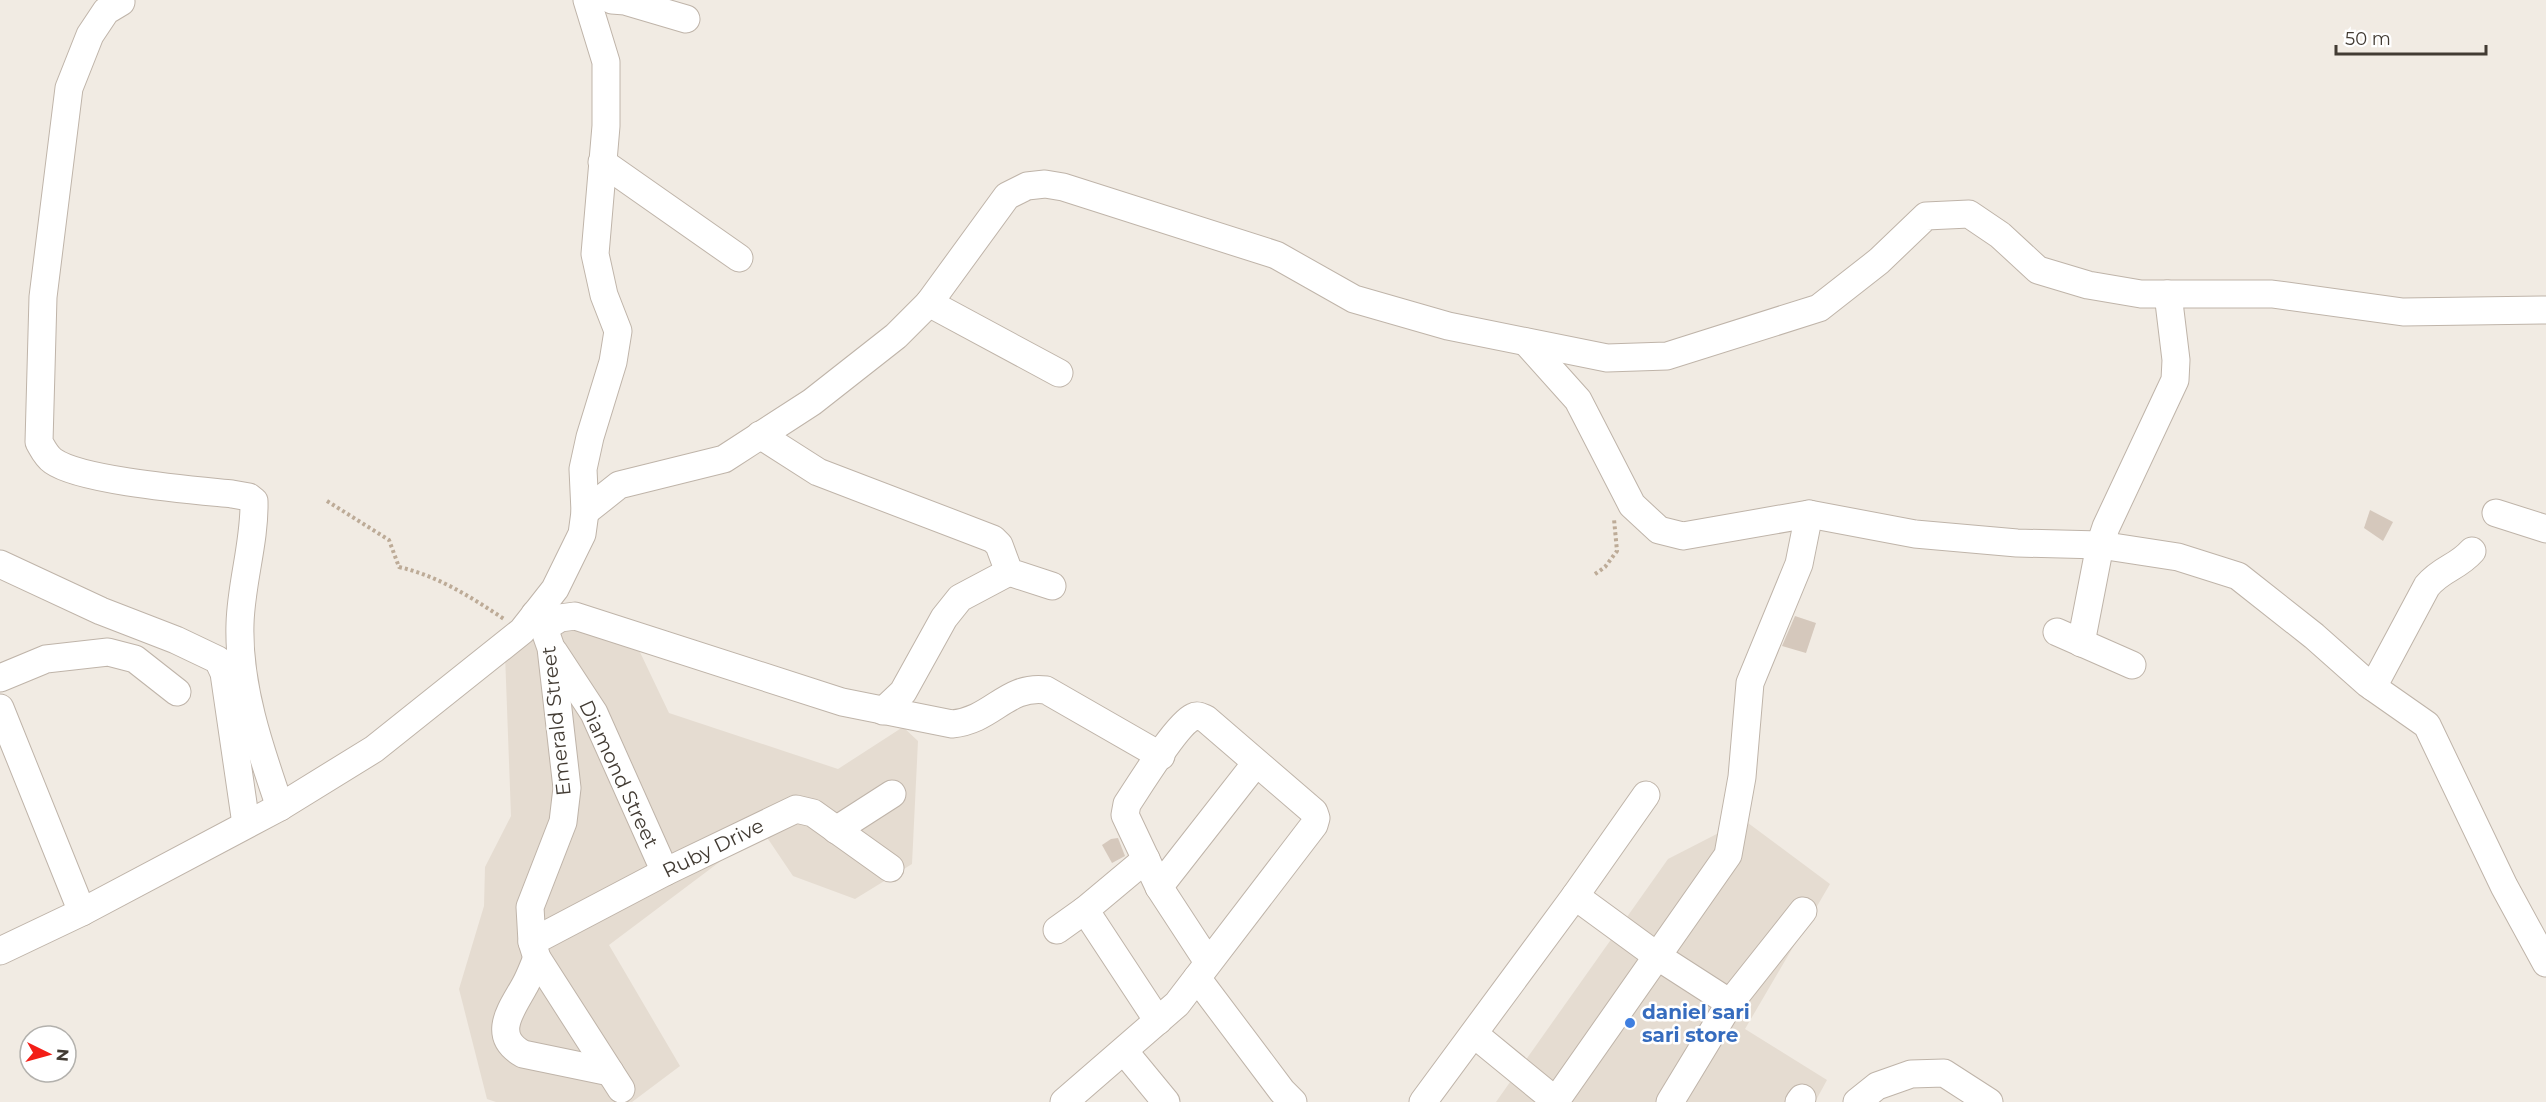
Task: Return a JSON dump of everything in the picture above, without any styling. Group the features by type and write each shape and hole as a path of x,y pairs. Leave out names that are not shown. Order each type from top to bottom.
{"street":[{"path":"538,630 582,534 585,512 583,469 590,437 613,362 618,331 604,296 596,254 606,126 606,62 588,0 602,0"},
{"path":"612,0 625,1 686,19"},
{"path":"121,2 106,11 90,35 69,88 43,297 39,442 46,455 54,461 83,473 232,494 249,497 254,501 241,604 241,660 258,741 280,807"},
{"path":"602,162 739,258"},
{"path":"585,512 619,485 724,459 812,402 896,336 928,303 1007,196 1027,186 1046,184 1063,186 1276,255 1354,299 1448,326 1607,358 1667,356 1819,308 1879,261 1926,216 1969,214 2000,235 2038,270 2088,285 2141,294 2272,294 2403,312 2546,310"},
{"path":"2081,643 2100,545 2106,527 2175,380 2176,360 2168,294"},
{"path":"928,303 1059,373"},
{"path":"1526,342 1578,400 1632,505 1659,530 1683,536 1809,514 1914,534 2017,543 2100,545 2178,557 2238,576 2373,687 2427,724 2504,886 2546,963"},
{"path":"760,435 818,472 993,539 999,545 1009,572"},
{"path":"2496,513 2546,529"},
{"path":"1474,1034 1556,1102 1728,855 1742,777 1749,683 1799,564 1809,514"},
{"path":"2373,687 2427,586 2437,574 2462,563 2472,551"},
{"path":"0,564 101,611 176,640 218,660 224,673 246,824"},
{"path":"883,711 903,692 944,618 960,598 1009,572 1052,585"},
{"path":"0,951 82,912 280,807 374,749 538,630 560,618 575,616 842,702 952,724 980,718 1014,694 1032,688 1046,690 1161,756"},
{"name":"Diamond Street","path":"538,630 594,713 664,872"},
{"name":"Emerald Street","path":"535,950 616,1080 524,1054 514,1049 505,1029 508,1013 526,983 535,950 530,907 563,822 567,788 538,630"},
{"path":"2056,632 2132,665"},
{"path":"0,678 46,659 108,652 135,659 177,692"},
{"path":"0,708 82,912"},
{"path":"1076,1098 1177,1004 1203,970 1314,825 1316,818 1314,812 1199,715 1192,717 1173,734 1161,756 1127,804 1125,815 1159,887 1203,970 1280,1098"},
{"path":"1159,887 1256,763"},
{"path":"836,830 892,794"},
{"path":"1423,1102 1575,896 1646,795"},
{"name":"Ruby Drive","path":"535,950 664,872 796,809 813,813 890,868"},
{"path":"1057,930 1085,910 1146,859"},
{"path":"1575,896 1657,956 1730,1003"},
{"path":"1085,910 1158,1021"},
{"path":"1670,1102 1730,1003 1803,911"},
{"path":"1124,1051 1166,1102"},
{"path":"1857,1102 1877,1086 1911,1074 1944,1073 1989,1102"}],"path":[{"path":"327,501 389,540 399,567 415,571 461,591 538,630"},
{"path":"1595,574 1605,567 1617,552 1614,516"}],"shaded area":[{"path":"562,602 638,648 669,713 838,769 903,727 918,741 912,864 855,899 793,876 762,830 609,945 680,1066 632,1102 496,1102 487,1099 459,989 484,906 485,867 511,816 505,654"},
{"path":"1744,820 1830,884 1745,1029 1827,1080 1815,1102 1496,1102 1668,859"}],"building":[{"path":"2370,510 2393,522 2383,541 2364,528"},
{"path":"1795,616 1816,623 1806,653 1782,646"},
{"path":"1118,838 1125,856 1112,863 1102,845 1111,839"}],"place":[{"name":"daniel sari sari store","path":"1630,1023"}]}
